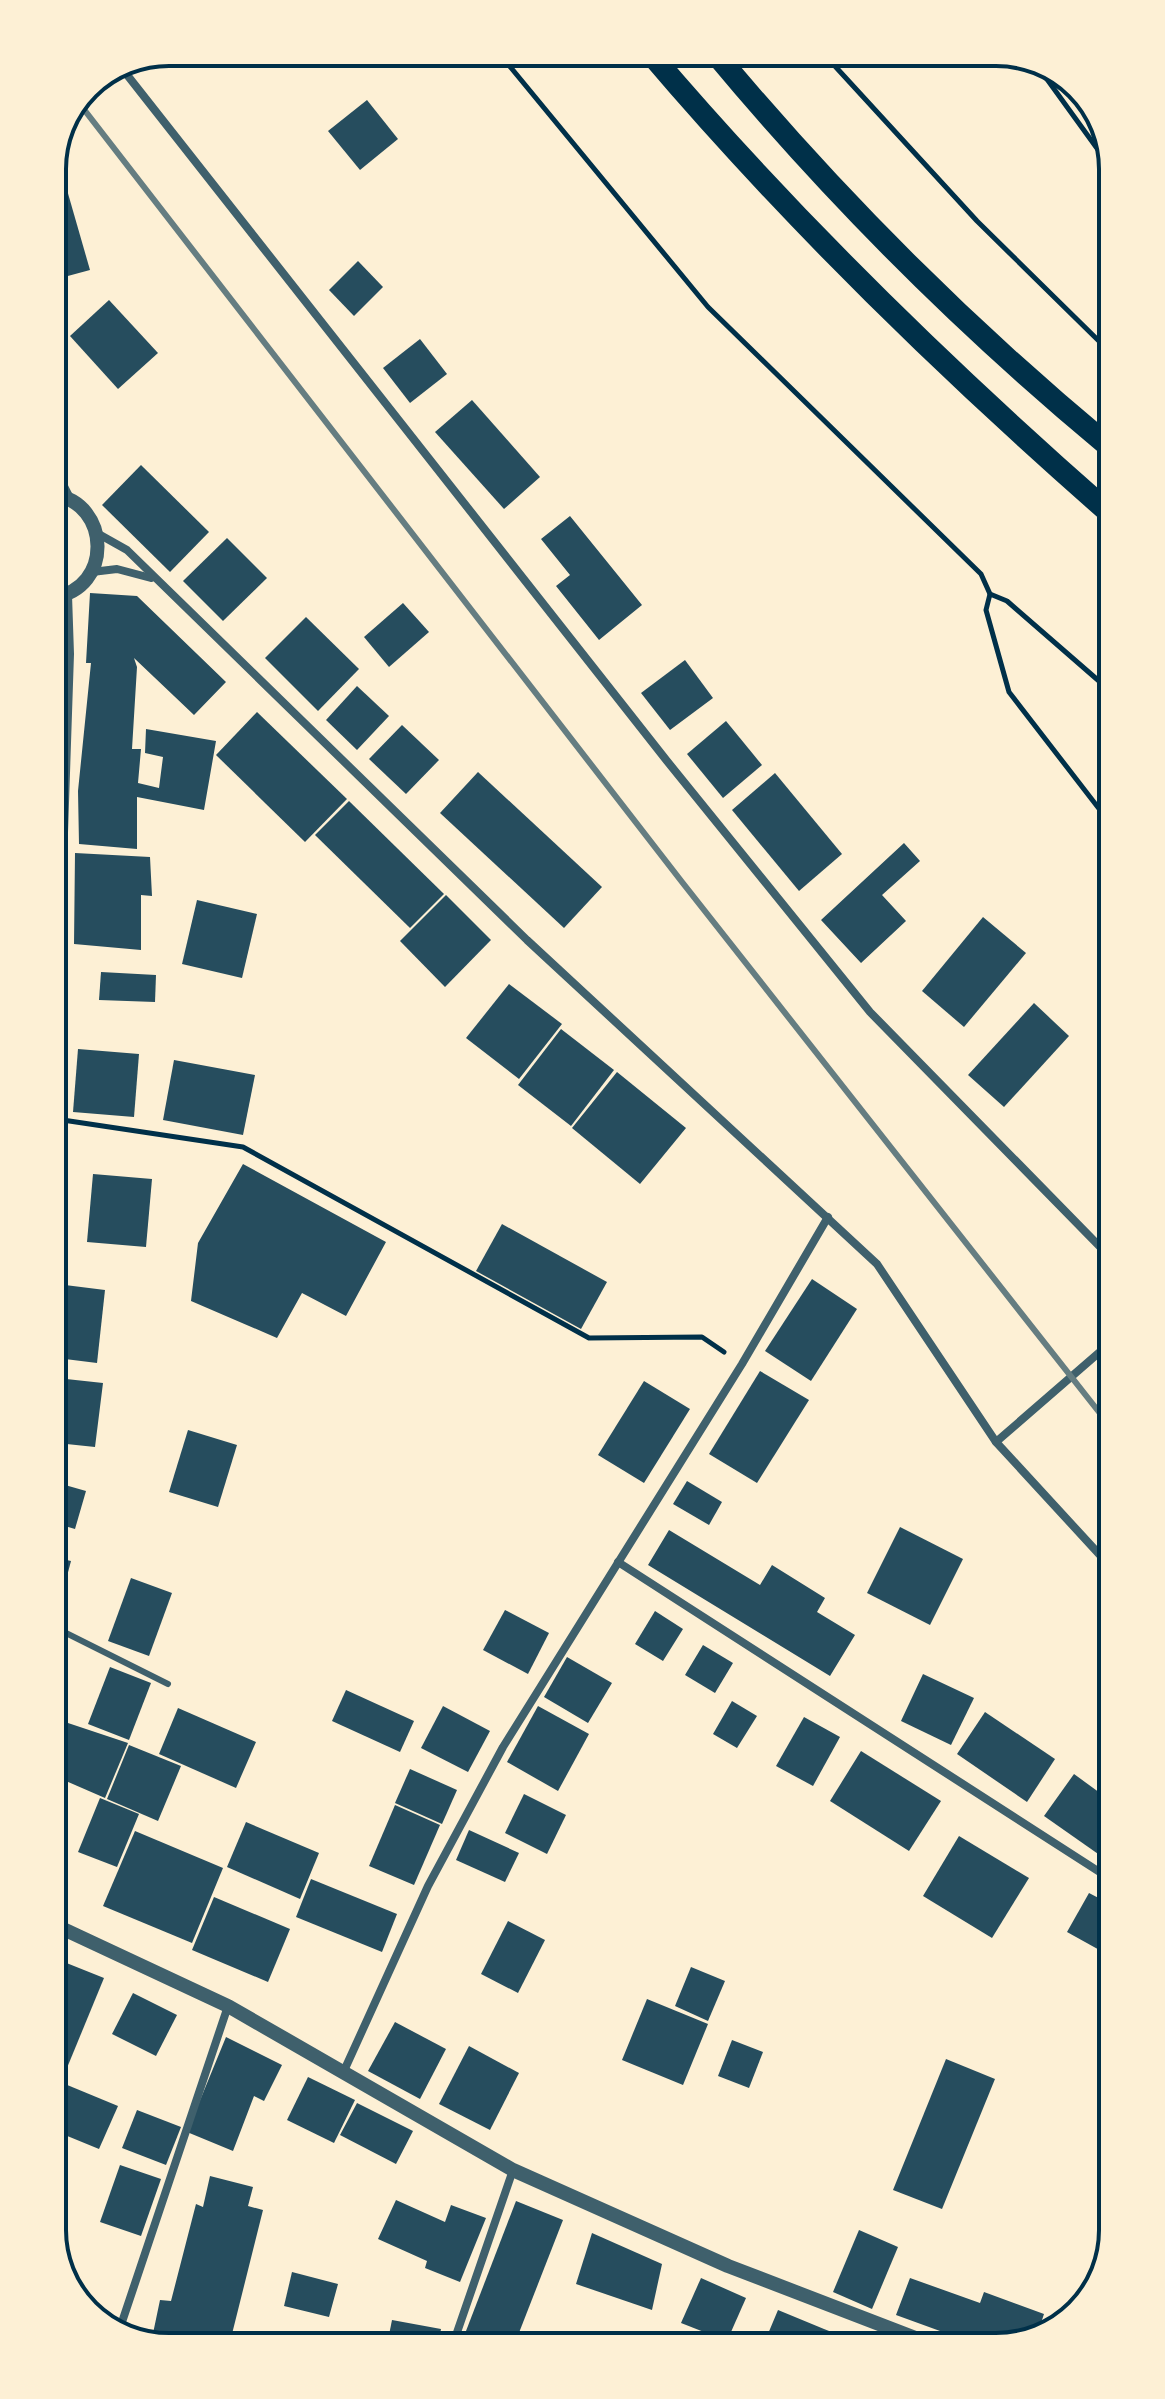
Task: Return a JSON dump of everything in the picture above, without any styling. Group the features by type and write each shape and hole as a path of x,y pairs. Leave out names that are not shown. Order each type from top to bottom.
{"highway":[{"path":"662,66 793,213 886,308 1099,504"},
{"path":"726,66 824,177 925,283 1099,438"}],"street":[{"path":"127,75 647,736 870,1012 1099,1246"},
{"path":"66,499 82,506 95,532 97,552 92,572 83,584 66,593"},
{"path":"95,532 127,550 527,940 877,1264 996,1442 1099,1554"},
{"path":"92,572 117,569 155,580"},
{"path":"66,646 66,684"},
{"path":"343,2073 428,1886 488,1775 742,1364 828,1217"},
{"path":"996,1442 1099,1353"},
{"path":"618,1562 1099,1872"},
{"path":"66,1936 228,2006 513,2170 728,2266 902,2333"},
{"path":"122,2321 228,2006"},
{"path":"457,2333 513,2170"}],"lane":[{"path":"66,1633 168,1684"}],"path":[{"path":"510,66 708,307 981,574 990,594 986,610 1009,692 1099,809"},
{"path":"835,66 977,221 1099,341"},
{"path":"1048,80 1097,148"},
{"path":"990,594 1007,601 1099,681"},
{"path":"66,1120 243,1147 589,1338 702,1337 742,1364"}],"building":[{"path":"367,100 398,139 360,170 328,131"},
{"path":"66,186 90,270 66,276"},
{"path":"358,261 383,287 354,316 329,290"},
{"path":"109,300 158,353 118,389 70,336"},
{"path":"420,339 447,374 410,403 383,368"},
{"path":"472,400 540,477 504,509 435,432"},
{"path":"141,465 209,532 170,572 102,505"},
{"path":"570,516 642,605 599,640 556,586 570,575 541,539"},
{"path":"227,538 267,578 223,621 183,581"},
{"path":"90,593 137,596 226,682 194,715 134,658 137,667 132,749 141,749 138,783 159,788 163,757 145,753 146,729 216,741 204,810 137,797 137,849 79,844 78,791 91,663 86,663"},
{"path":"403,603 429,632 389,667 364,637"},
{"path":"306,617 359,669 318,711 265,658"},
{"path":"685,660 713,698 670,730 641,693"},
{"path":"357,686 389,716 357,750 326,720"},
{"path":"257,712 347,799 305,842 216,755"},
{"path":"726,721 762,765 723,798 687,754"},
{"path":"402,725 439,760 406,794 369,759"},
{"path":"478,772 602,887 564,928 440,813"},
{"path":"775,773 842,854 799,891 732,810"},
{"path":"349,801 444,894 410,928 315,835"},
{"path":"904,843 920,861 882,895 906,921 861,963 821,920"},
{"path":"75,853 150,857 152,896 141,895 141,950 74,944"},
{"path":"446,895 491,940 445,987 400,941"},
{"path":"197,900 257,914 242,978 182,964"},
{"path":"983,917 1026,953 964,1027 922,991"},
{"path":"101,972 156,975 155,1002 99,1000"},
{"path":"509,984 562,1024 519,1079 466,1038"},
{"path":"1034,1003 1069,1036 1004,1107 968,1075"},
{"path":"561,1029 614,1070 571,1126 518,1085"},
{"path":"78,1049 139,1054 134,1117 73,1112"},
{"path":"174,1060 255,1075 243,1135 163,1120"},
{"path":"617,1072 686,1128 640,1184 572,1128"},
{"path":"243,1164 386,1242 346,1316 302,1293 277,1338 191,1301 198,1243"},
{"path":"93,1174 152,1179 146,1247 87,1242"},
{"path":"502,1224 607,1282 581,1329 476,1271"},
{"path":"812,1279 857,1309 811,1381 765,1351"},
{"path":"66,1285 105,1290 97,1363 66,1359"},
{"path":"760,1371 809,1400 757,1483 709,1454"},
{"path":"66,1379 103,1383 95,1447 66,1444"},
{"path":"644,1381 690,1409 644,1483 598,1455"},
{"path":"188,1430 237,1445 218,1507 169,1492"},
{"path":"687,1481 722,1502 709,1525 673,1504"},
{"path":"66,1485 86,1491 75,1529 66,1526"},
{"path":"900,1527 963,1559 930,1625 867,1593"},
{"path":"669,1530 760,1585 772,1565 825,1598 817,1612 855,1635 830,1676 648,1565"},
{"path":"66,1560 71,1561 66,1580"},
{"path":"131,1578 172,1593 149,1656 108,1641"},
{"path":"505,1610 549,1633 528,1674 483,1650"},
{"path":"655,1611 683,1629 663,1661 635,1644"},
{"path":"703,1645 733,1663 715,1693 685,1675"},
{"path":"567,1657 612,1683 588,1723 544,1697"},
{"path":"110,1667 151,1683 129,1740 88,1724"},
{"path":"923,1674 974,1698 951,1745 901,1721"},
{"path":"346,1690 414,1721 400,1752 332,1721"},
{"path":"732,1701 757,1716 737,1748 713,1734"},
{"path":"443,1706 490,1731 468,1772 421,1748"},
{"path":"538,1706 589,1734 558,1791 507,1762"},
{"path":"178,1708 256,1742 236,1788 159,1754"},
{"path":"985,1712 1055,1759 1027,1802 957,1754"},
{"path":"804,1717 840,1737 813,1786 776,1766"},
{"path":"66,1722 128,1743 105,1798 66,1781"},
{"path":"129,1745 181,1766 158,1821 107,1799"},
{"path":"861,1751 941,1801 909,1851 830,1801"},
{"path":"410,1769 457,1790 442,1824 395,1803"},
{"path":"1074,1774 1099,1792 1099,1855 1044,1816"},
{"path":"524,1794 566,1815 547,1854 505,1833"},
{"path":"100,1798 139,1814 117,1867 78,1852"},
{"path":"395,1805 440,1825 414,1885 369,1866"},
{"path":"246,1822 319,1853 300,1899 227,1867"},
{"path":"469,1830 519,1853 505,1882 456,1860"},
{"path":"135,1831 223,1868 192,1943 103,1906"},
{"path":"959,1836 1029,1878 992,1938 923,1896"},
{"path":"311,1879 397,1914 382,1952 296,1917"},
{"path":"1089,1893 1099,1898 1099,1950 1067,1932"},
{"path":"214,1897 290,1929 268,1982 192,1950"},
{"path":"508,1921 545,1940 518,1993 481,1974"},
{"path":"66,1963 104,1978 66,2070"},
{"path":"691,1967 725,1981 708,2021 675,2006"},
{"path":"133,1993 177,2015 156,2056 112,2034"},
{"path":"647,1999 708,2024 683,2085 622,2060"},
{"path":"395,2022 446,2049 420,2099 368,2071"},
{"path":"226,2037 282,2065 264,2101 254,2096 233,2151 187,2132"},
{"path":"732,2040 763,2052 749,2088 718,2076"},
{"path":"469,2046 519,2073 490,2130 439,2104"},
{"path":"946,2059 995,2079 942,2209 893,2190"},
{"path":"308,2077 355,2100 334,2143 287,2120"},
{"path":"66,2084 118,2106 99,2149 66,2135"},
{"path":"357,2103 413,2131 396,2164 340,2135"},
{"path":"137,2110 181,2127 166,2165 122,2148"},
{"path":"120,2165 161,2179 141,2236 100,2222"},
{"path":"210,2176 253,2187 248,2206 263,2210 232,2333 153,2332 160,2300 171,2301 196,2204 203,2207"},
{"path":"396,2200 445,2222 451,2205 486,2218 460,2282 425,2268 427,2261 378,2239"},
{"path":"516,2201 563,2220 519,2333 465,2333"},
{"path":"859,2230 898,2247 872,2309 833,2292"},
{"path":"592,2233 662,2264 652,2310 576,2284"},
{"path":"292,2272 338,2284 329,2317 284,2306"},
{"path":"701,2278 746,2298 731,2333 707,2333 681,2323"},
{"path":"910,2278 980,2303 984,2292 1044,2314 1041,2322 1035,2325 996,2333 946,2333 896,2315"},
{"path":"778,2310 834,2333 768,2333"},
{"path":"392,2320 441,2329 440,2333 389,2333"}],"railway":[{"path":"85,110 682,882 1099,1412"}]}
